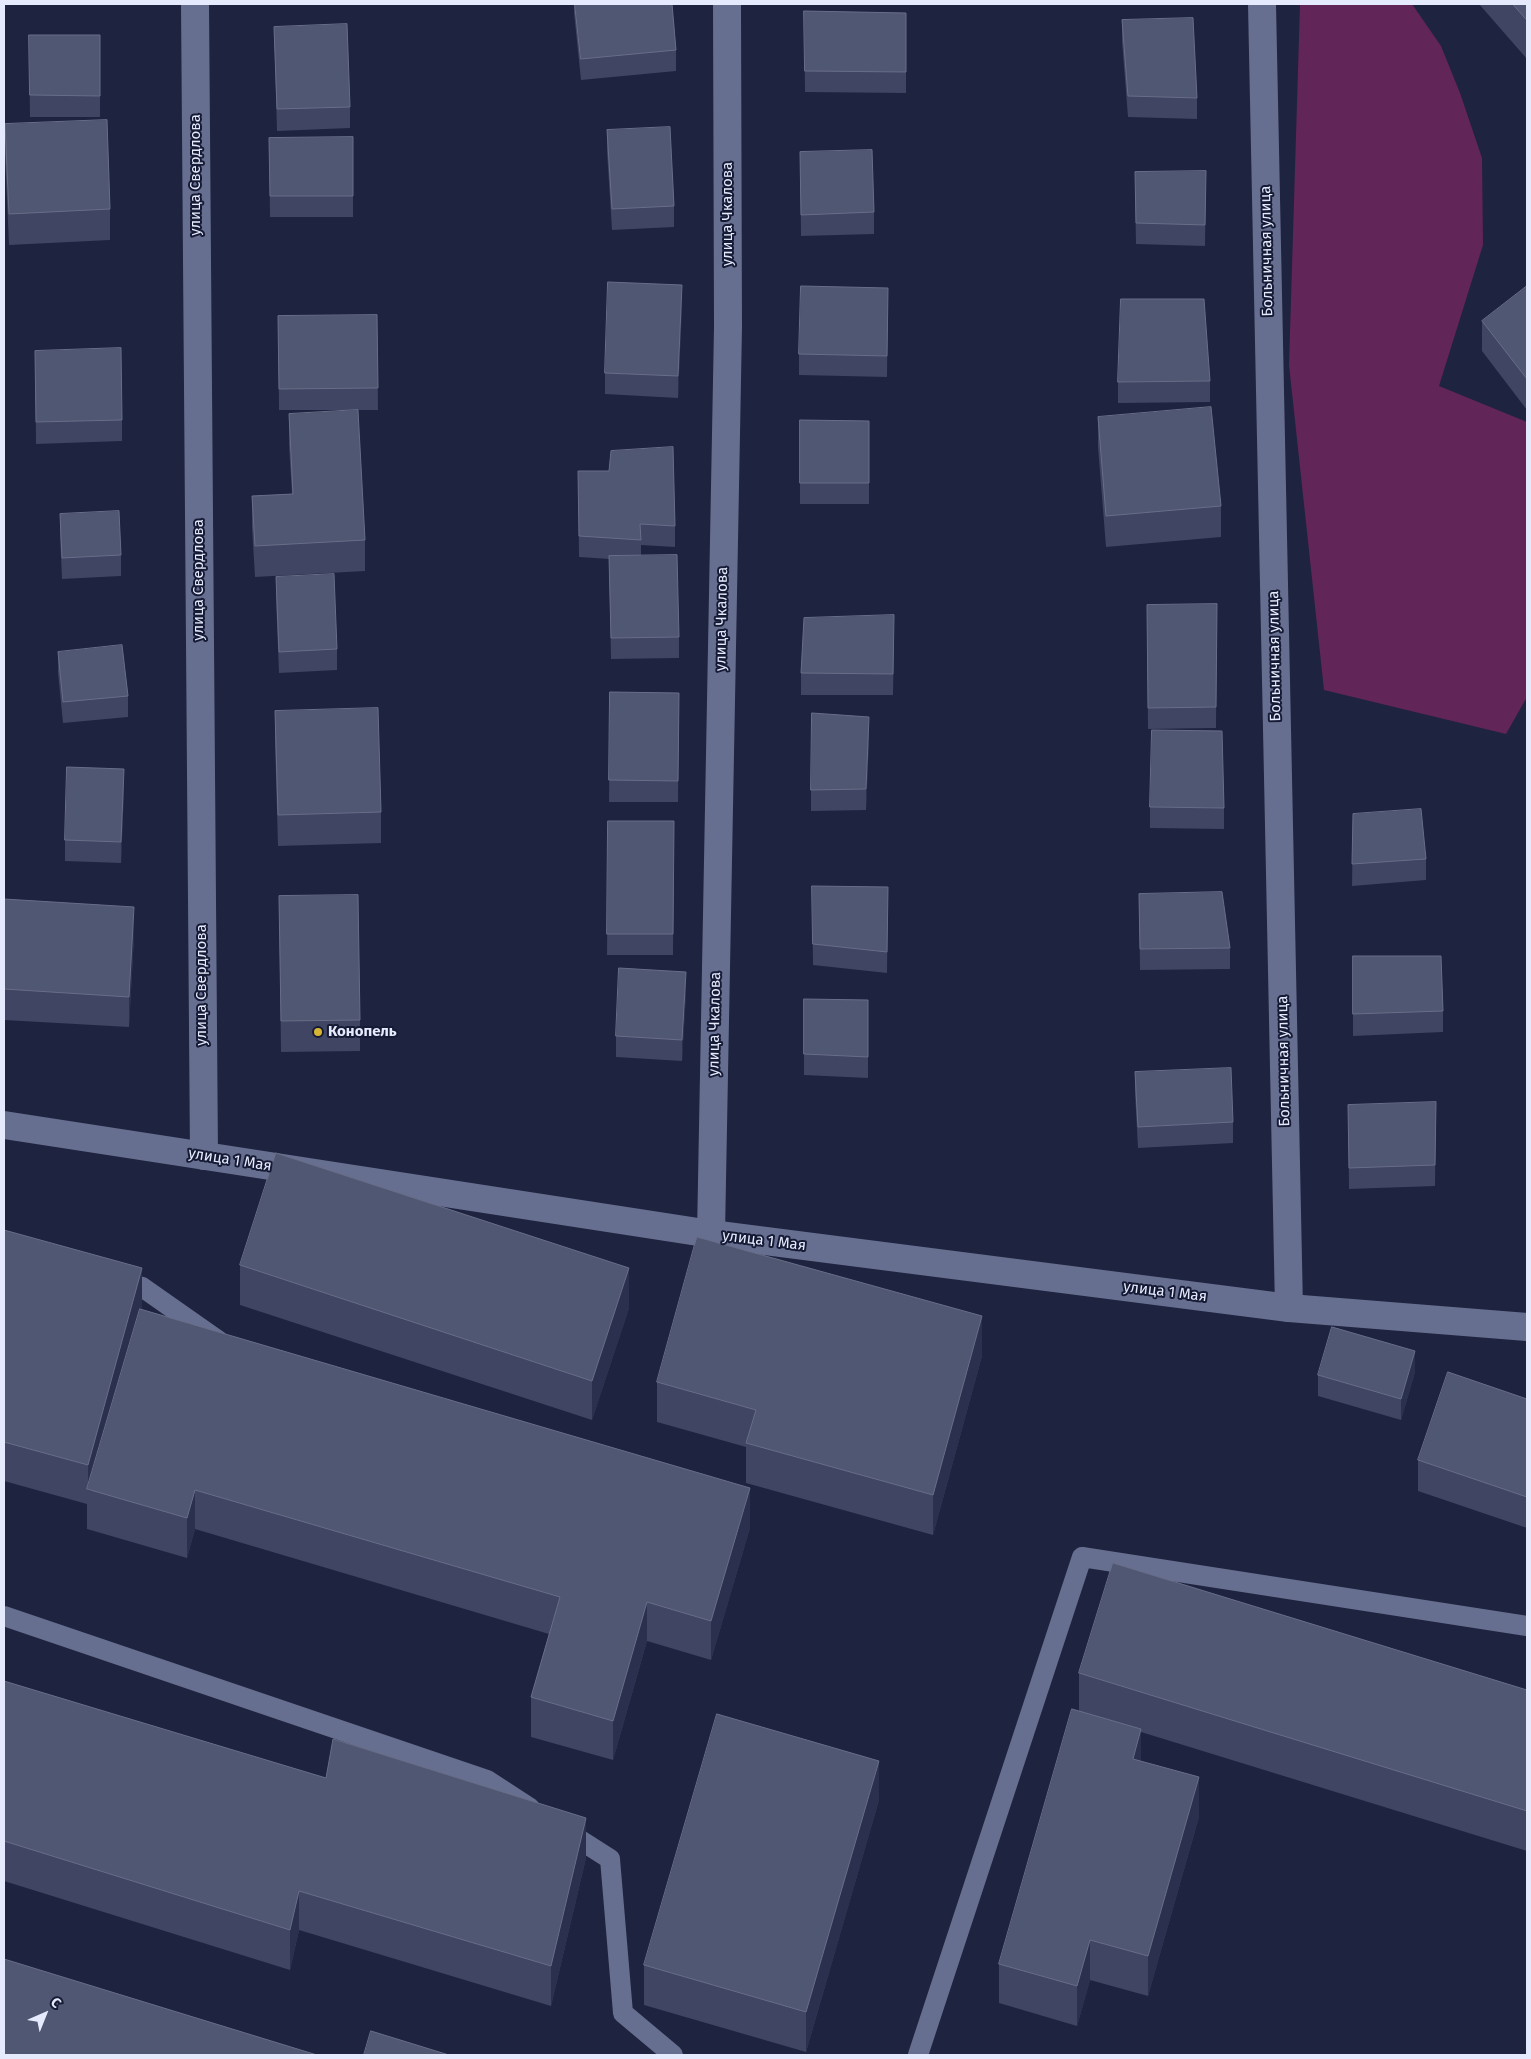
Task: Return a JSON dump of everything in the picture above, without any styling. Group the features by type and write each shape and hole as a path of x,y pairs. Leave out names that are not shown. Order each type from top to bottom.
{"street":[{"name":"улица Свердлова","path":"195,4 204,1156"},
{"name":"улица Чкалова","path":"711,1234 728,327 727,4"},
{"name":"Больничная улица","path":"1262,4 1289,1308"},
{"name":"улица 1 Мая","path":"4,1125 711,1234 1289,1308 1527,1327"}],"lane":[{"path":"96,1274 142,1287 235,1351"},
{"path":"918,2055 1082,1557 1527,1626"},
{"path":"4,1616 487,1780 610,1859 623,2013 673,2055"}],"shaded area":[{"path":"1300,4 1412,4 1441,46 1460,93 1482,158 1483,245 1439,386 1527,422 1527,697 1506,734 1324,690 1289,365"}],"building":[{"path":"575,4 672,4 676,50 581,59"},
{"path":"1513,4 1527,4 1527,20"},
{"path":"804,11 906,13 906,72 805,71"},
{"path":"1193,18 1197,98 1128,96 1122,20"},
{"path":"347,24 350,107 277,109 274,27"},
{"path":"29,35 100,35 100,96 30,95"},
{"path":"107,120 110,209 9,214 5,124"},
{"path":"670,127 674,206 612,209 607,130"},
{"path":"353,137 353,196 270,196 269,138"},
{"path":"872,150 874,212 801,215 800,152"},
{"path":"1206,171 1205,225 1136,223 1135,172"},
{"path":"608,282 682,285 678,376 605,373"},
{"path":"801,286 888,288 887,356 799,354"},
{"path":"1527,286 1527,379 1482,321"},
{"path":"1121,299 1204,299 1210,381 1118,382"},
{"path":"377,315 378,388 279,389 278,316"},
{"path":"121,348 122,420 36,422 35,351"},
{"path":"1211,407 1221,506 1106,516 1098,417"},
{"path":"358,410 365,540 255,546 252,496 293,494 289,414"},
{"path":"800,420 869,421 869,483 800,483"},
{"path":"673,447 675,526 640,524 641,540 579,536 578,471 609,471 611,451"},
{"path":"119,511 121,555 62,558 60,514"},
{"path":"677,555 679,637 611,638 609,556"},
{"path":"334,574 337,649 279,652 276,577"},
{"path":"1217,604 1216,707 1148,708 1147,605"},
{"path":"894,615 893,674 801,673 804,618"},
{"path":"122,645 128,696 63,702 58,652"},
{"path":"610,692 679,693 678,781 609,780"},
{"path":"378,708 381,812 278,815 275,711"},
{"path":"812,713 869,717 866,789 811,790"},
{"path":"1152,730 1222,731 1224,808 1150,807"},
{"path":"67,767 124,769 121,842 65,840"},
{"path":"1421,809 1426,859 1352,864 1353,814"},
{"path":"608,821 674,821 673,934 607,934"},
{"path":"812,886 888,887 887,952 813,944"},
{"path":"1222,892 1230,948 1140,949 1139,894"},
{"path":"358,895 360,1020 281,1021 279,896"},
{"path":"4,899 134,907 129,997 4,989"},
{"path":"1353,956 1441,956 1443,1011 1353,1014"},
{"path":"619,968 686,972 682,1040 616,1036"},
{"path":"804,999 868,1000 868,1057 804,1054"},
{"path":"1231,1068 1233,1122 1138,1127 1135,1072"},
{"path":"1436,1102 1435,1165 1349,1168 1348,1105"},
{"path":"276,1153 629,1268 592,1381 240,1265"},
{"path":"4,1230 142,1268 88,1465 4,1442"},
{"path":"697,1237 982,1316 933,1495 746,1443 756,1410 657,1382"},
{"path":"140,1309 750,1488 711,1621 647,1602 613,1721 531,1697 560,1597 195,1490 187,1518 87,1489"},
{"path":"1332,1327 1415,1351 1401,1399 1318,1375"},
{"path":"1448,1372 1527,1399 1527,1497 1418,1460"},
{"path":"1113,1563 1527,1690 1527,1811 1079,1673"},
{"path":"4,1681 326,1778 333,1739 586,1818 551,1966 299,1891 290,1930 4,1841"},
{"path":"1072,1709 1141,1729 1133,1759 1199,1777 1148,1956 1090,1940 1077,1986 999,1964"},
{"path":"717,1714 879,1761 806,2012 644,1965"},
{"path":"4,1959 317,2055 4,2055"},
{"path":"371,2031 449,2055 364,2055"}],"place":[{"name":"Конопель","path":"318,1032"}]}
